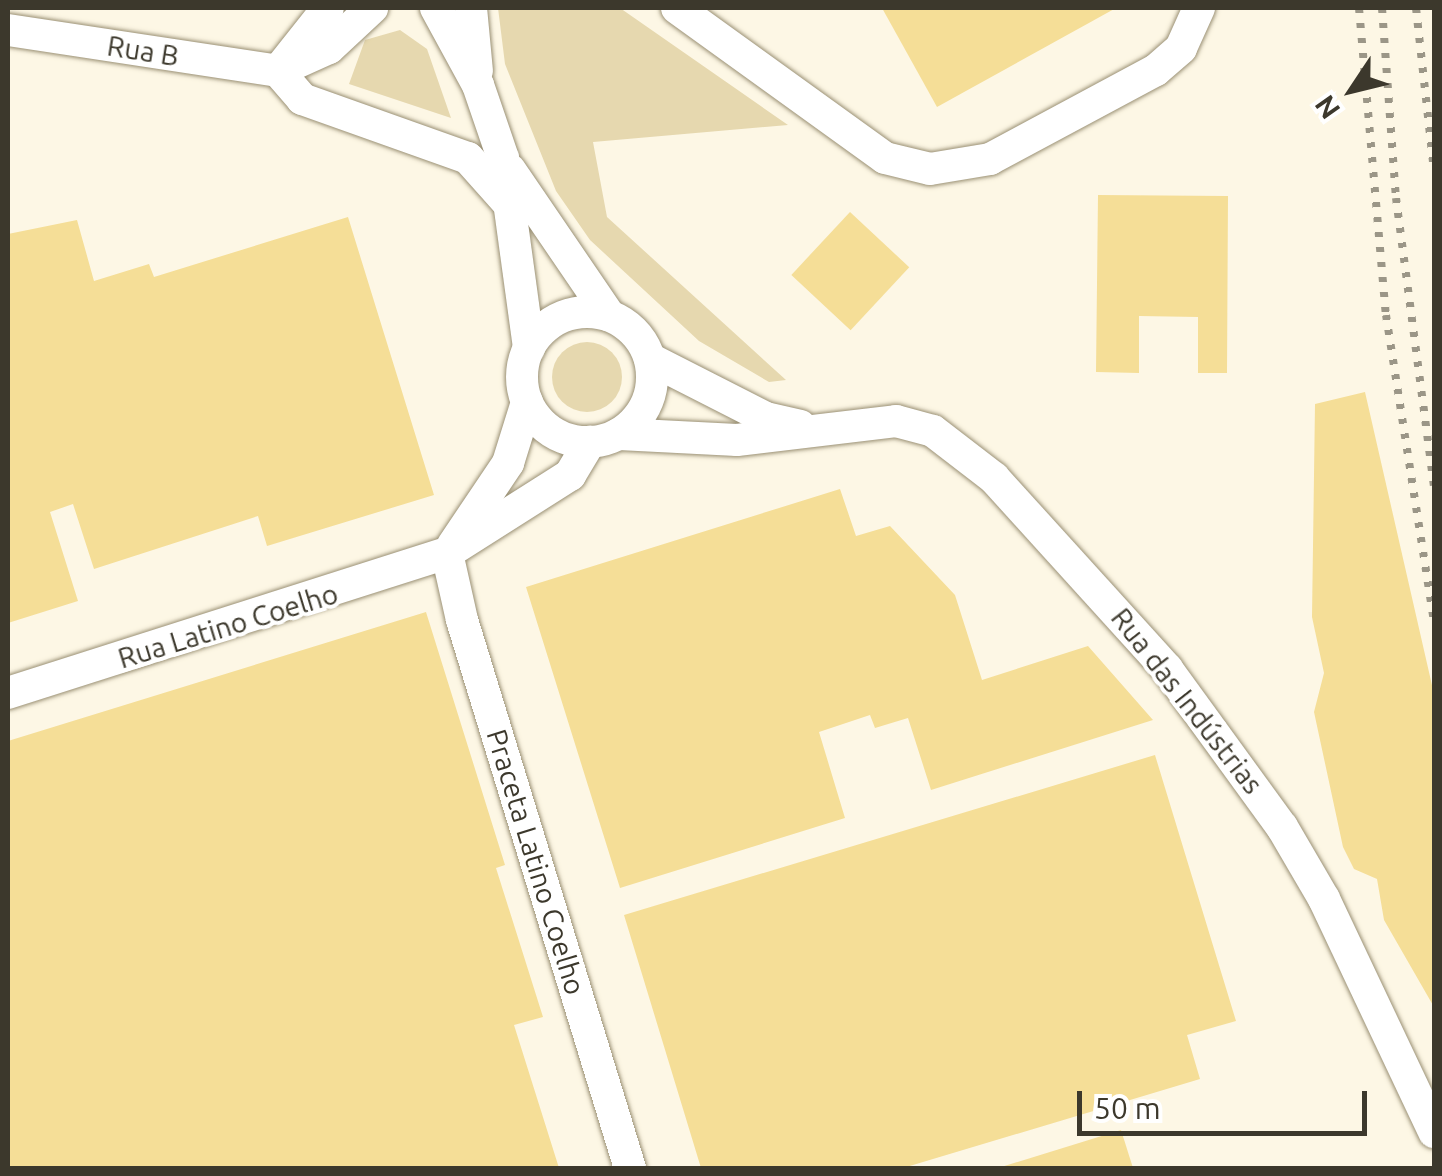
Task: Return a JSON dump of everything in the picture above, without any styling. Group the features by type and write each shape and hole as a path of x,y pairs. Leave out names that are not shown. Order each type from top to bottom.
{"street":[{"path":"278,71 328,8"},
{"path":"278,71 329,48 372,8"},
{"path":"436,8 478,85 503,158 529,348 522,374 527,402 508,463 448,553"},
{"path":"470,8 478,85"},
{"path":"677,8 885,158 930,169 990,160 1156,70 1181,48 1199,8"},
{"name":"Rua B","path":"8,30 278,71"},
{"path":"278,71 302,99 468,158 509,204"},
{"path":"503,158 560,251 609,315 642,340 650,359 648,402 604,438 552,432 527,402"},
{"path":"529,348 554,320 590,311 609,315"},
{"name":"Rua das Indústrias","path":"650,359 766,418 809,428"},
{"name":"Rua das Indústrias","path":"604,438 736,440 896,420 933,431 994,478 1102,592 1282,826 1324,899 1434,1132"},
{"name":"Rua Latino Coelho","path":"8,694 448,553 570,475 604,438"},
{"name":"Praceta Latino Coelho","path":"448,553 462,620 630,1168"}],"shaded area":[{"path":"498,8 620,8 788,125 593,142 607,217 786,380 769,382 699,341 590,240 556,191 505,64"},
{"path":"400,30 427,49 451,118 349,84 365,40"},
{"path":"587,342 612,352 622,377 612,402 587,412 562,402 552,377 562,352"}],"building":[{"path":"882,8 1116,8 937,107"},
{"path":"1098,195 1228,196 1227,373 1198,373 1198,317 1139,316 1139,373 1096,372"},
{"path":"850,212 909,267 851,330 791,275"},
{"path":"348,217 434,495 267,546 258,516 94,569 73,504 50,512 78,601 8,623 8,234 77,220 94,281 149,264 154,277"},
{"path":"1365,392 1434,694 1434,1007 1384,920 1377,879 1354,869 1343,847 1314,712 1324,673 1312,617 1315,404"},
{"path":"840,489 856,536 890,526 955,595 982,680 1088,646 1153,720 931,790 908,718 875,728 870,715 819,732 845,818 620,888 526,587"},
{"path":"426,612 505,865 496,868 543,1017 514,1025 559,1168 8,1168 8,741"},
{"path":"1155,755 1236,1021 1187,1035 1200,1079 903,1168 701,1168 624,915"},
{"path":"1121,1130 1133,1168 998,1168"}],"railway":[{"path":"1359,8 1386,315 1434,620"},
{"path":"1382,8 1396,198 1434,486"},
{"path":"1416,8 1434,171"}]}
